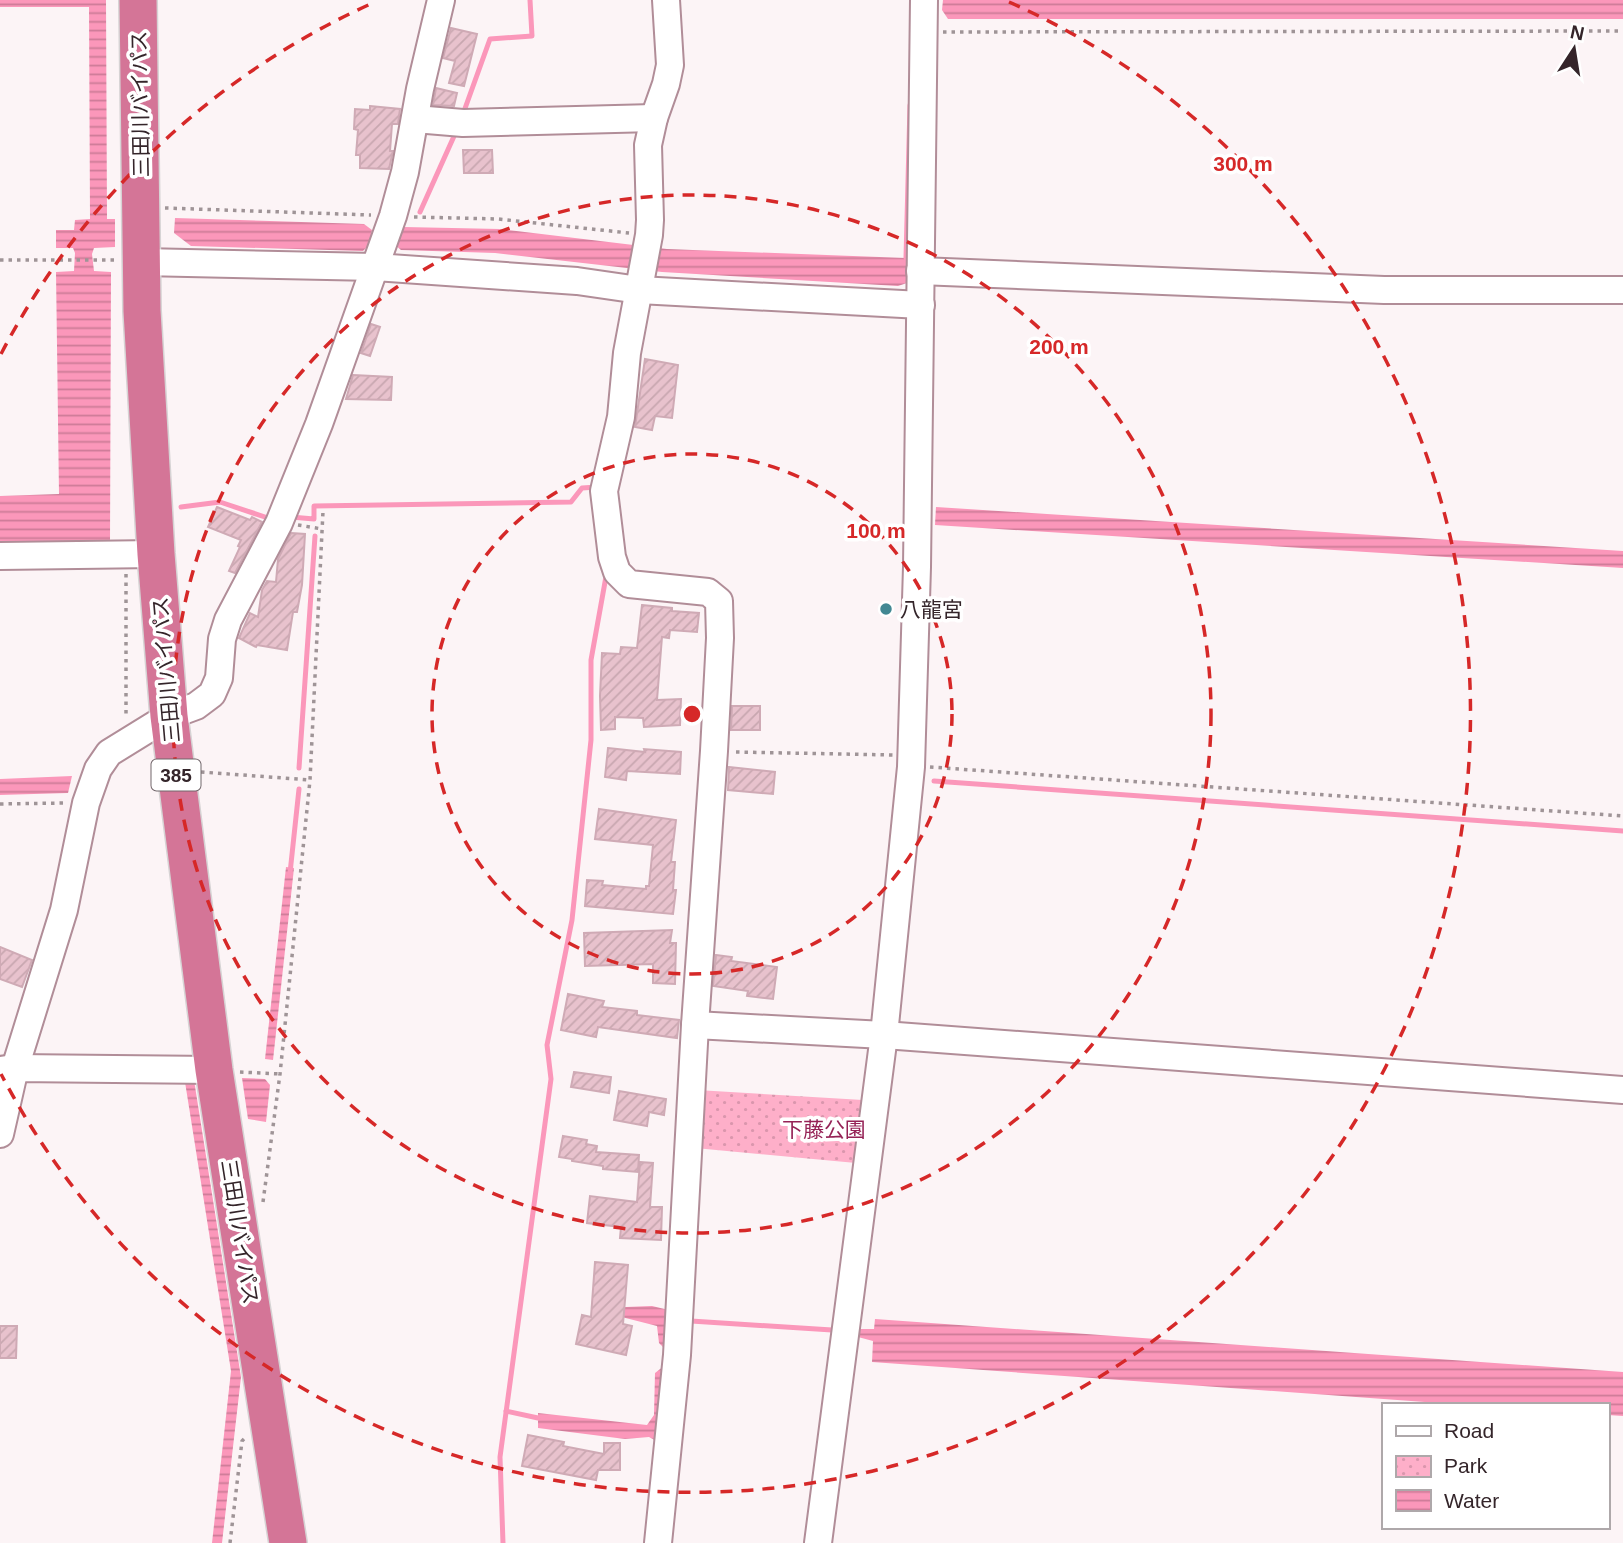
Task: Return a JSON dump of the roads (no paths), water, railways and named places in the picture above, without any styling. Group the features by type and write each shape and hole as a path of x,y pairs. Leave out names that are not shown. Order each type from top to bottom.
{"highway":[{"name":"三田川バイパス","path":"138,0 142,262 141,554 169,716 214,1070 288,1543"}],"street":[{"path":"0,1134 8,1069 64,910 86,803 98,769 109,753 169,716 196,706 212,694 219,678 222,639 228,620 279,523 319,424 393,215 405,172 442,0"},
{"path":"658,1543 677,1354 695,1025 714,751 720,638 719,601 708,592 629,584 617,572 612,557 604,491 621,416 627,352 648,242 648,145 670,65 666,0"},
{"path":"818,1543 884,1035 911,766 917,567 924,0"},
{"path":"415,119 463,123 654,118"},
{"path":"142,262 375,267 640,283 921,305"},
{"path":"920,271 1384,290 1623,290"},
{"path":"0,556 141,554"},
{"path":"695,1025 884,1035 1623,1090"},
{"path":"8,1069 214,1070"}],"water":[{"path":"0,0 106,0 107,219 115,219 115,247 94,248 92,254 94,271 111,272 110,544 0,545 0,496 59,494 56,272 74,271 75,253 73,248 56,248 56,230 74,230 75,220 90,219 89,7 0,7"},
{"path":"943,0 1623,0 1623,19 948,19 942,10"},
{"path":"175,218 364,224 372,230 369,245 363,251 191,246 174,233"},
{"path":"404,227 500,229 667,249 906,258 907,283 898,286 662,272 495,253 401,250 394,244 397,232"},
{"path":"936,507 1623,551 1623,568 935,525"},
{"path":"72,776 68,793 0,795 0,779"},
{"path":"286,867 294,868 273,1060 265,1059"},
{"path":"242,1078 265,1079 270,1085 266,1122 248,1119"},
{"path":"194,1080 241,1377 222,1543 212,1543 231,1371 185,1082"},
{"path":"652,1306 673,1311 669,1345 664,1348 659,1343 657,1326 598,1311 600,1308"},
{"path":"875,1319 1623,1372 1623,1416 1609,1415 1609,1403 1438,1403 872,1362 873,1341 858,1337 858,1329 874,1329"},
{"path":"664,1366 658,1442 649,1437 625,1439 538,1428 538,1413 647,1425 654,1415 655,1373"}],"waterway":[{"path":"463,114 490,39 532,36 530,0"},
{"path":"906,258 910,105"},
{"path":"420,212 455,134"},
{"path":"291,517 314,519 314,506 571,502 582,488 597,487"},
{"path":"181,507 220,502 271,519"},
{"path":"299,768 315,536"},
{"path":"503,1543 500,1457 551,1079 547,1045 572,920 591,740 591,660 607,571"},
{"path":"934,781 1623,831"},
{"path":"290,873 299,789"},
{"path":"691,1321 832,1330"},
{"path":"506,1411 538,1418"}],"place":[{"name":"八龍宮","path":"886,609"}],"park label":[{"name":"下藤公園","path":"824,1129"}]}
